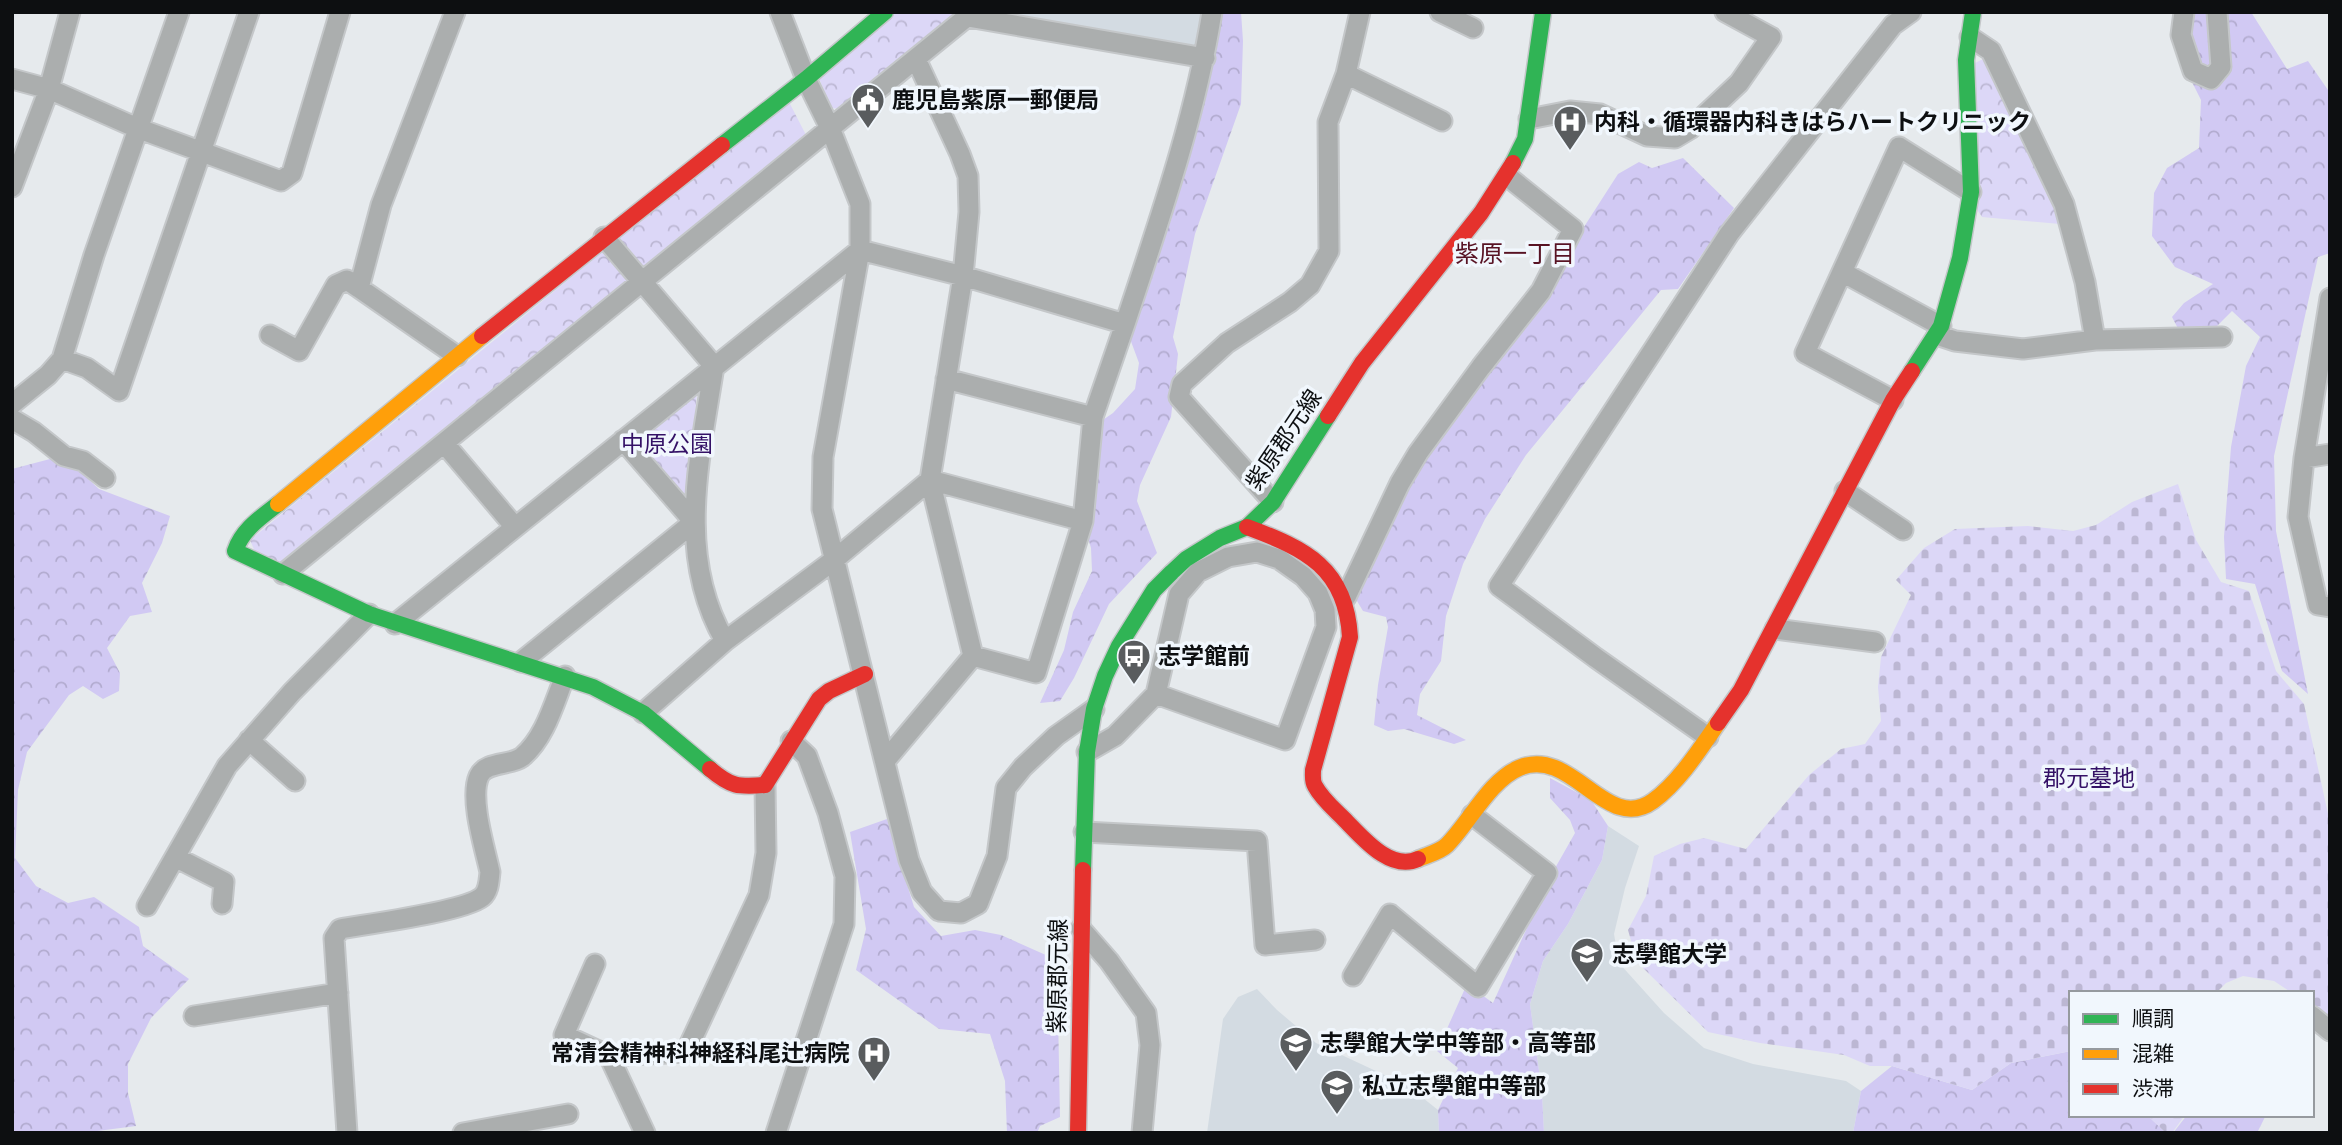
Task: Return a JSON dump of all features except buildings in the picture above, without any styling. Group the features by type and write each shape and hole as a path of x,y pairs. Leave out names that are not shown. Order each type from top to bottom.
{"street":[{"path":"12,187 49,89 70,12"},
{"path":"12,404 48,375 62,359 137,128 179,12"},
{"path":"62,359 87,368 118,391 249,12"},
{"path":"12,79 49,89 137,128 281,181 292,173 340,12"},
{"path":"359,288 381,205 455,12"},
{"path":"780,12 860,204 860,250 823,457 822,509 909,860 922,892 939,911 961,913 978,904 997,856 1006,788 1056,736 1094,709"},
{"path":"765,785 738,787 724,781 643,713 593,687 395,624 235,551 239,539 255,522 604,237 806,79 885,12"},
{"path":"973,656 1036,673 1083,521 1093,417 1172,181 1205,58 1212,12"},
{"path":"1273,502 1179,397 1182,384 1198,368 1227,342 1290,302 1310,285 1321,269 1329,251 1328,122 1346,74 1360,12"},
{"path":"1440,12 1473,28"},
{"name":"紫原郡元線","path":"1078,1133 1087,752 1094,709 1119,646 1154,590 1186,559 1220,538 1247,527 1273,502 1362,363 1507,176 1525,139 1543,12"},
{"path":"1529,119 1570,111 1600,114 1647,136 1675,138 1690,129 1739,83 1771,37 1725,12"},
{"path":"1708,737 1499,586 1729,234 1893,25 1911,12"},
{"path":"1247,527 1301,550 1328,572 1346,597 1351,617 1350,637 1313,770 1313,783 1321,796 1374,849 1391,859 1412,862 1445,847 1503,776 1520,767 1545,763 1570,775 1611,804 1625,809 1638,808 1653,802 1669,787 1741,690 1893,400 1939,331 1961,258 1971,192 1966,60 1973,12"},
{"path":"2185,12 2181,35 2193,71 2211,79 2221,67 2217,12"},
{"path":"283,574 971,15 1205,58"},
{"path":"1969,37 1991,51 2064,204 2085,282 2095,340"},
{"path":"916,59 968,176 969,212 963,276 930,480 973,656"},
{"path":"1346,74 1442,121"},
{"path":"1893,400 1805,353 1899,148 1971,192"},
{"path":"1346,597 1400,483 1418,453 1541,291 1573,229 1507,176"},
{"path":"604,237 714,366 697,482 694,522 706,605 725,641"},
{"path":"860,250 963,276 1125,324"},
{"path":"395,624 860,250"},
{"path":"1842,272 1955,341 2023,349 2095,340 2222,337"},
{"path":"270,335 299,351 336,285 347,280 457,356"},
{"path":"2330,298 2304,458 2298,517 2318,605 2330,607"},
{"path":"946,379 1093,417"},
{"path":"12,419 34,432 64,456 83,461 105,478"},
{"path":"623,440 694,522"},
{"path":"444,443 515,527"},
{"path":"2304,458 2330,454"},
{"path":"643,713 725,641 834,560 930,480"},
{"path":"930,480 1083,521"},
{"path":"1844,491 1903,530"},
{"path":"521,662 694,522"},
{"path":"1087,752 1115,736 1156,694 1179,594 1198,572 1227,557 1257,552 1279,559 1303,576 1318,593 1325,610 1326,627 1285,740 1156,694"},
{"path":"147,906 227,766 369,614"},
{"path":"1775,629 1875,642"},
{"path":"885,761 973,656"},
{"path":"595,964 564,1035 609,1056 686,1052 759,895 766,853 765,785 819,699 829,691 865,674"},
{"path":"346,1133 334,938 340,929 466,906 485,895 490,872 475,797 479,776 487,768 520,758 535,742 565,676"},
{"path":"249,740 295,781"},
{"path":"776,1133 844,924 845,876 828,813 807,757 791,741"},
{"path":"1353,976 1390,914 1478,987 1547,873 1472,815"},
{"path":"1084,832 1257,841 1265,945 1315,940"},
{"path":"175,857 224,882 222,904"},
{"path":"1081,929 1110,961 1146,1013 1150,1045 1142,1133"},
{"path":"194,1016 338,993"},
{"path":"2314,1018 2330,1031"},
{"path":"609,1056 645,1133"},
{"path":"463,1133 568,1114"}],"shaded area":[{"path":"990,12 1206,12 1201,45 1192,50"},
{"name":"志學館大学","path":"1608,826 1639,846 1614,934 1619,963 1664,1013 1704,1048 1753,1064 1846,1081 1861,1091 1853,1133 1544,1133 1542,1093 1530,1004 1543,961 1568,924 1602,860"},
{"name":"志學館大学中等部・高等部","path":"1257,989 1316,1043 1408,1086 1438,1110 1439,1133 1207,1133 1223,1019 1238,997"}],"green space":[{"path":"895,12 961,12 842,109 830,108 819,78"},
{"path":"1220,12 1241,12 1241,104 1195,234 1173,337 1178,354 1171,417 1140,485 1137,501 1157,553 1109,604 1074,678 1060,701 1040,703 1064,650 1073,612 1092,571 1091,548 1084,524 1094,426 1113,413 1135,389 1139,363 1129,336 1171,220 1206,82"},
{"path":"2183,12 2251,12 2287,69 2308,61 2330,93 2330,253 2318,257 2274,456 2276,531 2308,694 2282,671 2255,584 2226,579 2224,537 2231,447 2246,366 2260,337 2232,311 2204,339 2183,338 2172,317 2184,303 2213,284 2175,267 2152,236 2154,193 2167,168 2199,148 2201,100 2170,38"},
{"path":"1985,58 2054,201 2060,224 1982,217 1978,211 1975,63"},
{"path":"788,100 806,135 295,553 280,563 255,552 250,540"},
{"path":"1683,158 1734,208 1678,289 1661,290 1526,455 1485,519 1463,564 1446,616 1441,661 1420,694 1417,715 1466,740 1454,744 1404,729 1388,731 1374,725 1388,627 1386,617 1363,611 1354,596 1403,488 1618,174 1639,162 1652,168"},
{"name":"中原公園","path":"697,393 688,493 682,499 637,449 636,438"},
{"path":"50,459 68,460 99,489 170,516 162,543 142,583 152,612 130,616 107,648 120,673 119,691 103,699 83,686 69,695 27,752 18,790 15,858 36,886 68,903 94,897 139,927 143,946 189,979 151,1018 128,1064 128,1093 136,1126 82,1133 12,1133 12,469"},
{"name":"郡元墓地","path":"2178,484 2196,540 2221,582 2249,591 2276,671 2304,704 2330,823 2330,1022 2314,1010 2314,991 2289,991 2274,981 2243,976 2226,983 2218,991 2069,991 2069,1051 2011,1063 1972,1090 1892,1066 1870,1066 1844,1055 1760,1043 1708,1032 1637,962 1628,930 1646,896 1654,856 1680,844 1704,838 1746,849 1809,775 1841,749 1865,744 1881,721 1878,687 1881,657 1911,595 1896,580 1924,548 1955,529 2028,526 2073,531 2096,525 2132,502"},
{"path":"1550,778 1591,800 1608,826 1602,860 1568,924 1543,961 1530,1004 1542,1093 1544,1133 1439,1133 1438,1110 1458,1068 1437,1051 1467,984 1493,1003 1550,877 1575,833 1570,820 1550,798"},
{"path":"887,819 914,907 941,936 975,930 1001,935 1057,960 1060,1117 1040,1126 1037,1133 1007,1133 1005,1081 990,1034 939,1029 856,970 866,929 850,832"},
{"path":"2069,1051 2069,1117 2149,1117 2166,1133 1853,1133 1861,1091 1892,1066 1972,1090 2011,1063"},
{"path":"2149,1117 2184,1117 2172,1133 2166,1133"},
{"path":"2185,1117 2265,1117 2257,1133 2173,1133"}],"traffic: fast":[{"path":"722,145 885,12"},
{"path":"1513,163 1525,139 1543,12"},
{"path":"1912,371 1941,326 1960,258 1971,192 1966,60 1973,12"},
{"path":"1083,870 1087,752 1094,709 1119,646 1154,590 1172,572 1186,559 1220,538 1247,527 1273,502 1328,416"},
{"path":"278,504 247,531 235,551 369,614 593,687 643,713 710,769"}],"traffic: slow":[{"path":"278,504 482,336"},
{"path":"1418,859 1447,845 1489,792 1508,774 1519,768 1538,764 1556,768 1620,807 1636,808 1653,801 1680,775 1718,723"}],"traffic: jam":[{"path":"482,336 722,145"},
{"path":"1328,416 1362,363 1481,213 1513,163"},
{"path":"1718,723 1741,690 1893,400 1912,371"},
{"path":"1247,527 1287,544 1319,564 1341,594 1347,613 1350,637 1313,770 1315,786 1328,804 1377,851 1397,861 1418,859"},
{"path":"710,769 735,784 765,785 819,699 829,691 865,674"},
{"path":"1078,1133 1083,870"}],"place":[{"name":"鹿児島紫原一郵便局","path":"868,130"},
{"name":"内科・循環器内科きはらハートクリニック","path":"1570,152"},
{"name":"志学館前","path":"1134,686"},
{"name":"志學館大学","path":"1587,984"},
{"name":"志學館大学中等部・高等部","path":"1296,1073"},
{"name":"常清会精神科神経科尾辻病院","path":"874,1083"},
{"name":"私立志學館中等部","path":"1337,1116"}],"district":[{"name":"紫原一丁目","path":"1515,254"}]}
